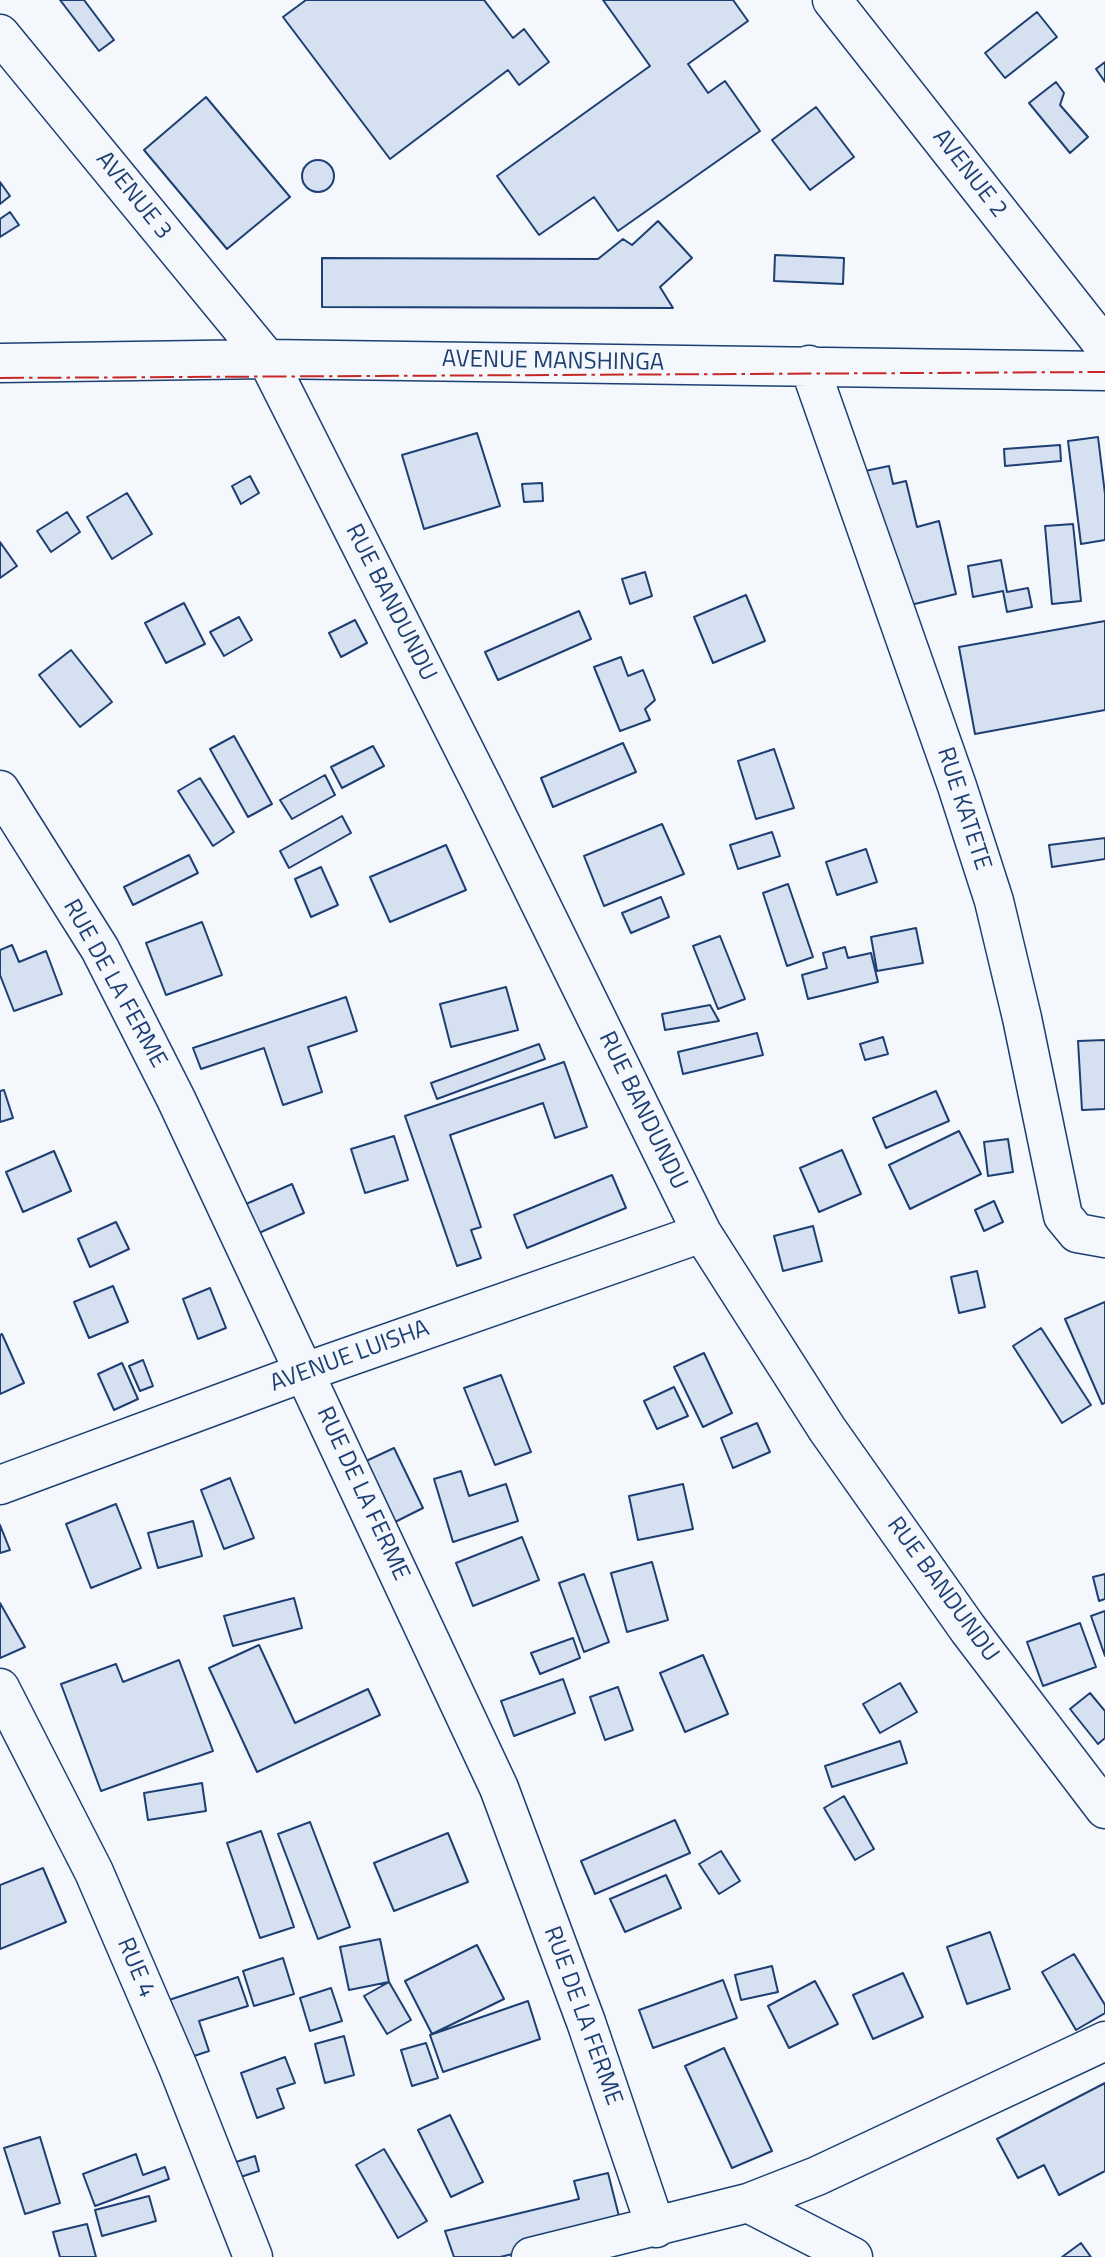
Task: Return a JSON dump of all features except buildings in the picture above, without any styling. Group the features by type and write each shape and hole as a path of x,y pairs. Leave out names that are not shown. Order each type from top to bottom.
{"street":[{"name":"AVENUE 2","path":"832,0 1105,348"},
{"name":"AVENUE 3","path":"0,34 267,359"},
{"name":"AVENUE MANSHINGA","path":"0,363 267,359 1105,371"},
{"name":"RUE BANDUNDU","path":"267,359 485,792 702,1233 827,1429 968,1629 1105,1809"},
{"name":"RUE KATETE","path":"808,365 957,786 994,901 1063,1216 1077,1233 1105,1238"},
{"name":"RUE DE LA FERME","path":"0,790 100,949 176,1099 499,1788 586,2022 656,2228"},
{"name":"AVENUE LUISHA","path":"0,1485 702,1233"},
{"name":"RUE 4","path":"0,1688 94,1872 177,2067 253,2257"},
{"path":"531,2257 748,2203 817,2176 1105,2041"},
{"path":"748,2203 853,2257"}],"power":[{"path":"0,378 1105,372"}]}
